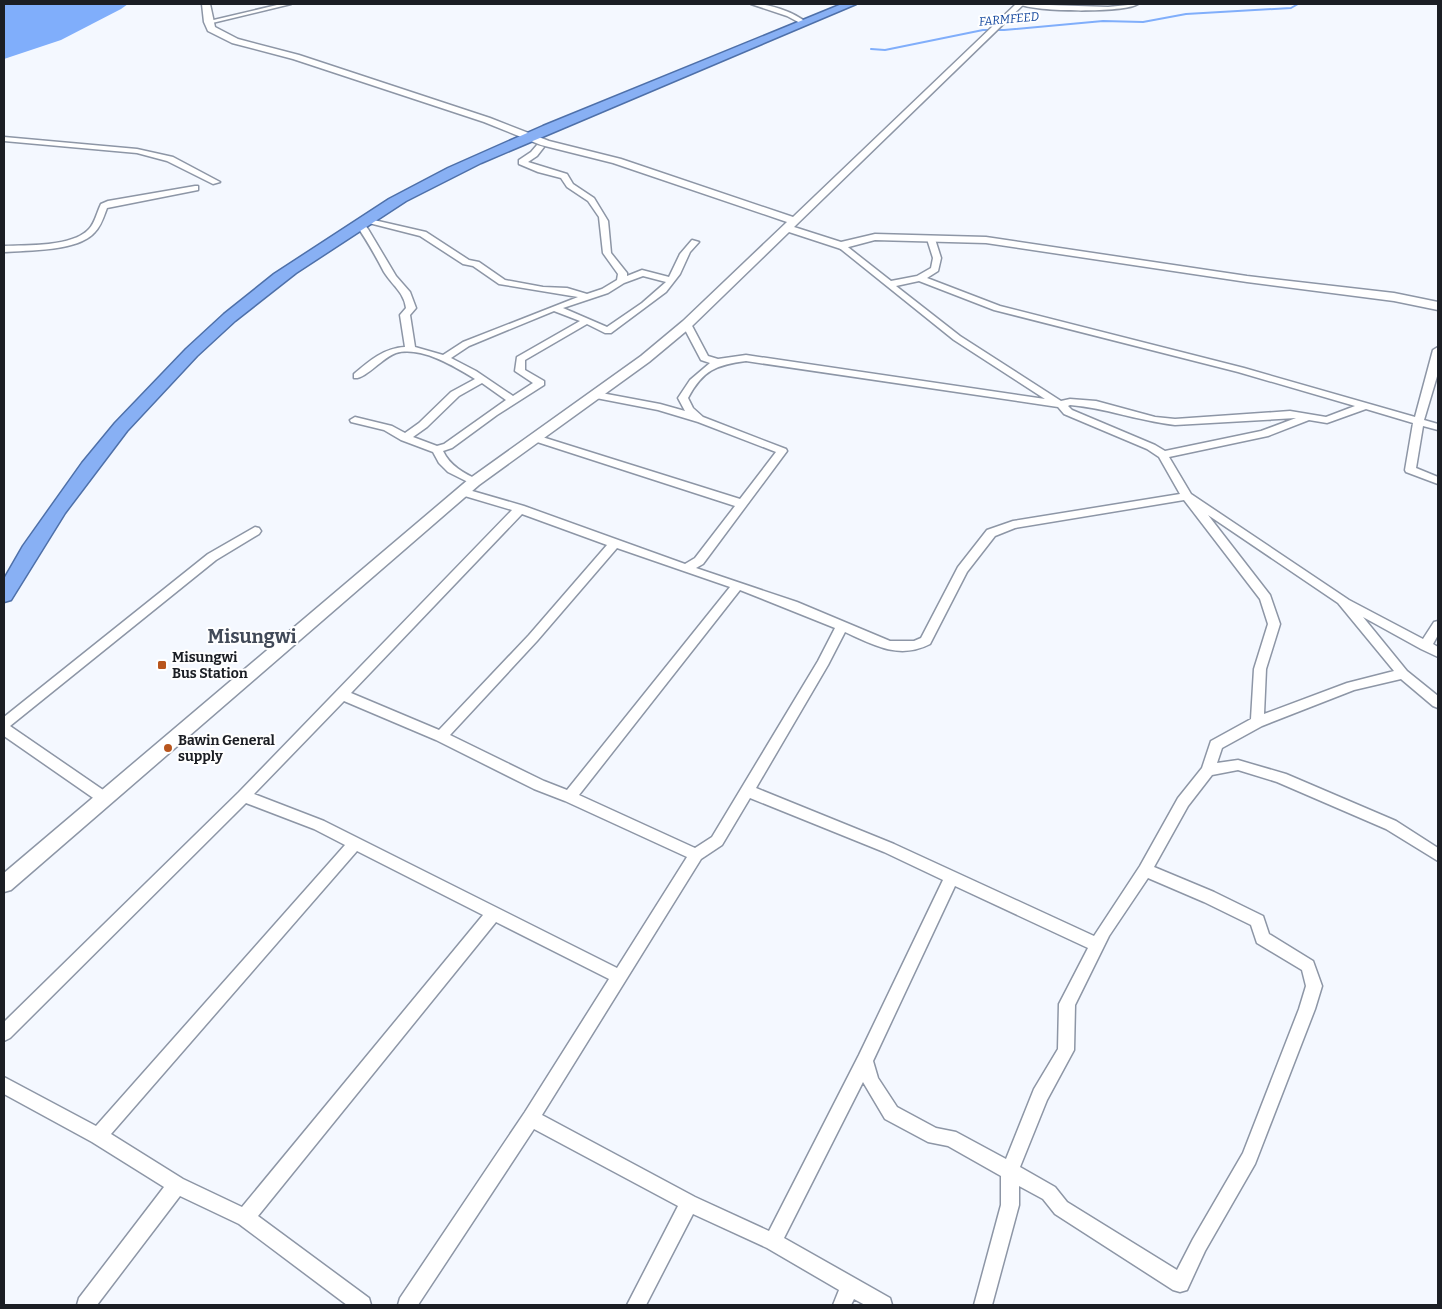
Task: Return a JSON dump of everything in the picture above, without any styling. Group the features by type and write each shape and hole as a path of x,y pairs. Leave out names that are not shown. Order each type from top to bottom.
{"highway":[{"path":"4,594 30,548 74,485 120,428 161,383 257,295 300,263 406,196 535,142 635,92 851,4"}],"street":[{"path":"206,4 211,30 235,41 296,57 535,142 617,161 790,225 841,246 957,338 1061,404 1068,412 1151,446 1164,455 1187,496 1266,598 1274,624 1260,669 1257,722"},
{"path":"208,22 288,4"},
{"path":"754,4 789,15 804,23"},
{"path":"4,884 468,487 645,359 688,324 1021,4 1056,8 1110,9 1123,8 1135,4"},
{"path":"4,139 137,151 170,159 216,182"},
{"path":"535,142 534,154 522,162 541,170 564,176 571,187 579,193 588,196 605,223 607,229 605,245 611,262 623,273 621,281"},
{"path":"4,249 75,241 92,232 104,206 110,203 195,188"},
{"path":"364,222 423,234 466,262 476,264 502,282 543,290 567,291 588,296"},
{"path":"364,222 390,274 404,287 410,298 411,308 406,315 410,349"},
{"path":"841,246 875,236 986,240 1247,279 1394,297 1438,306"},
{"path":"891,284 920,278 935,269 937,258 931,239"},
{"path":"554,308 608,331 656,296 677,273 681,256 695,242"},
{"path":"443,360 466,344 554,308 605,291 621,281 642,273 670,280"},
{"path":"920,278 997,308 1241,370 1438,427"},
{"path":"355,420 388,428 405,438 438,450 448,446 512,400 540,383 520,371 520,359 586,321"},
{"path":"688,324 704,358 718,362 746,358 1061,404 1070,402 1096,404 1155,420 1174,422 1290,414 1327,420 1365,406"},
{"path":"357,376 395,350 410,349 424,352 482,379 512,400"},
{"path":"1438,350 1436,366 1419,421 1410,470 1438,481"},
{"path":"702,420 689,410 683,398 689,385 699,374 718,362"},
{"path":"405,438 455,394 482,379"},
{"path":"596,395 660,408 702,420 782,451 699,561 686,570"},
{"path":"1164,455 1264,434 1308,417"},
{"path":"535,438 742,504"},
{"path":"438,450 440,456 468,487 520,509 686,570 738,585 890,646 916,646 926,641 962,570 991,534 1013,525 1187,496 1342,600 1438,652"},
{"path":"4,1033 244,796 520,509"},
{"path":"4,724 212,557 255,531"},
{"path":"441,736 533,638 615,543"},
{"path":"570,796 738,585"},
{"path":"1342,600 1403,674 1438,703"},
{"path":"1425,646 1438,624"},
{"path":"407,1305 531,1118 696,855 717,841 824,662 842,626"},
{"path":"983,1305 1010,1205 1010,1171 1040,1095 1066,1050 1068,1004 1104,931 1145,870 1182,802 1208,770 1216,745 1257,722 1352,686 1403,674"},
{"path":"341,694 441,736 539,785 570,796 696,855"},
{"path":"4,729 104,798"},
{"path":"1208,770 1238,765 1281,778 1391,825 1438,855"},
{"path":"748,792 889,848 1097,945"},
{"path":"244,796 319,825 620,977"},
{"path":"98,1136 355,843"},
{"path":"866,1061 871,1082 891,1113 934,1136 950,1138 1049,1193 1061,1208 1180,1282 1249,1158 1308,1009 1314,986 1308,966 1262,938 1258,921 1209,897 1145,870"},
{"path":"773,1242 866,1061 952,876"},
{"path":"245,1218 494,913"},
{"path":"4,1085 98,1136 178,1185 245,1218 362,1305"},
{"path":"531,1118 689,1203 773,1242 883,1305"},
{"path":"86,1305 178,1185"},
{"path":"636,1305 689,1203"},
{"path":"842,1305 850,1287"}],"water":[{"path":"4,4 128,4 61,40 4,59"}],"waterway":[{"name":"FARMFEED","path":"871,49 885,50 983,30 1004,30 1103,21 1143,22 1186,14 1291,8 1298,4"}],"place":[{"name":"Misungwi Bus Station","path":"162,665"},
{"name":"Bawin General supply","path":"168,748"}],"district":[{"name":"Misungwi","path":"252,636"}]}
